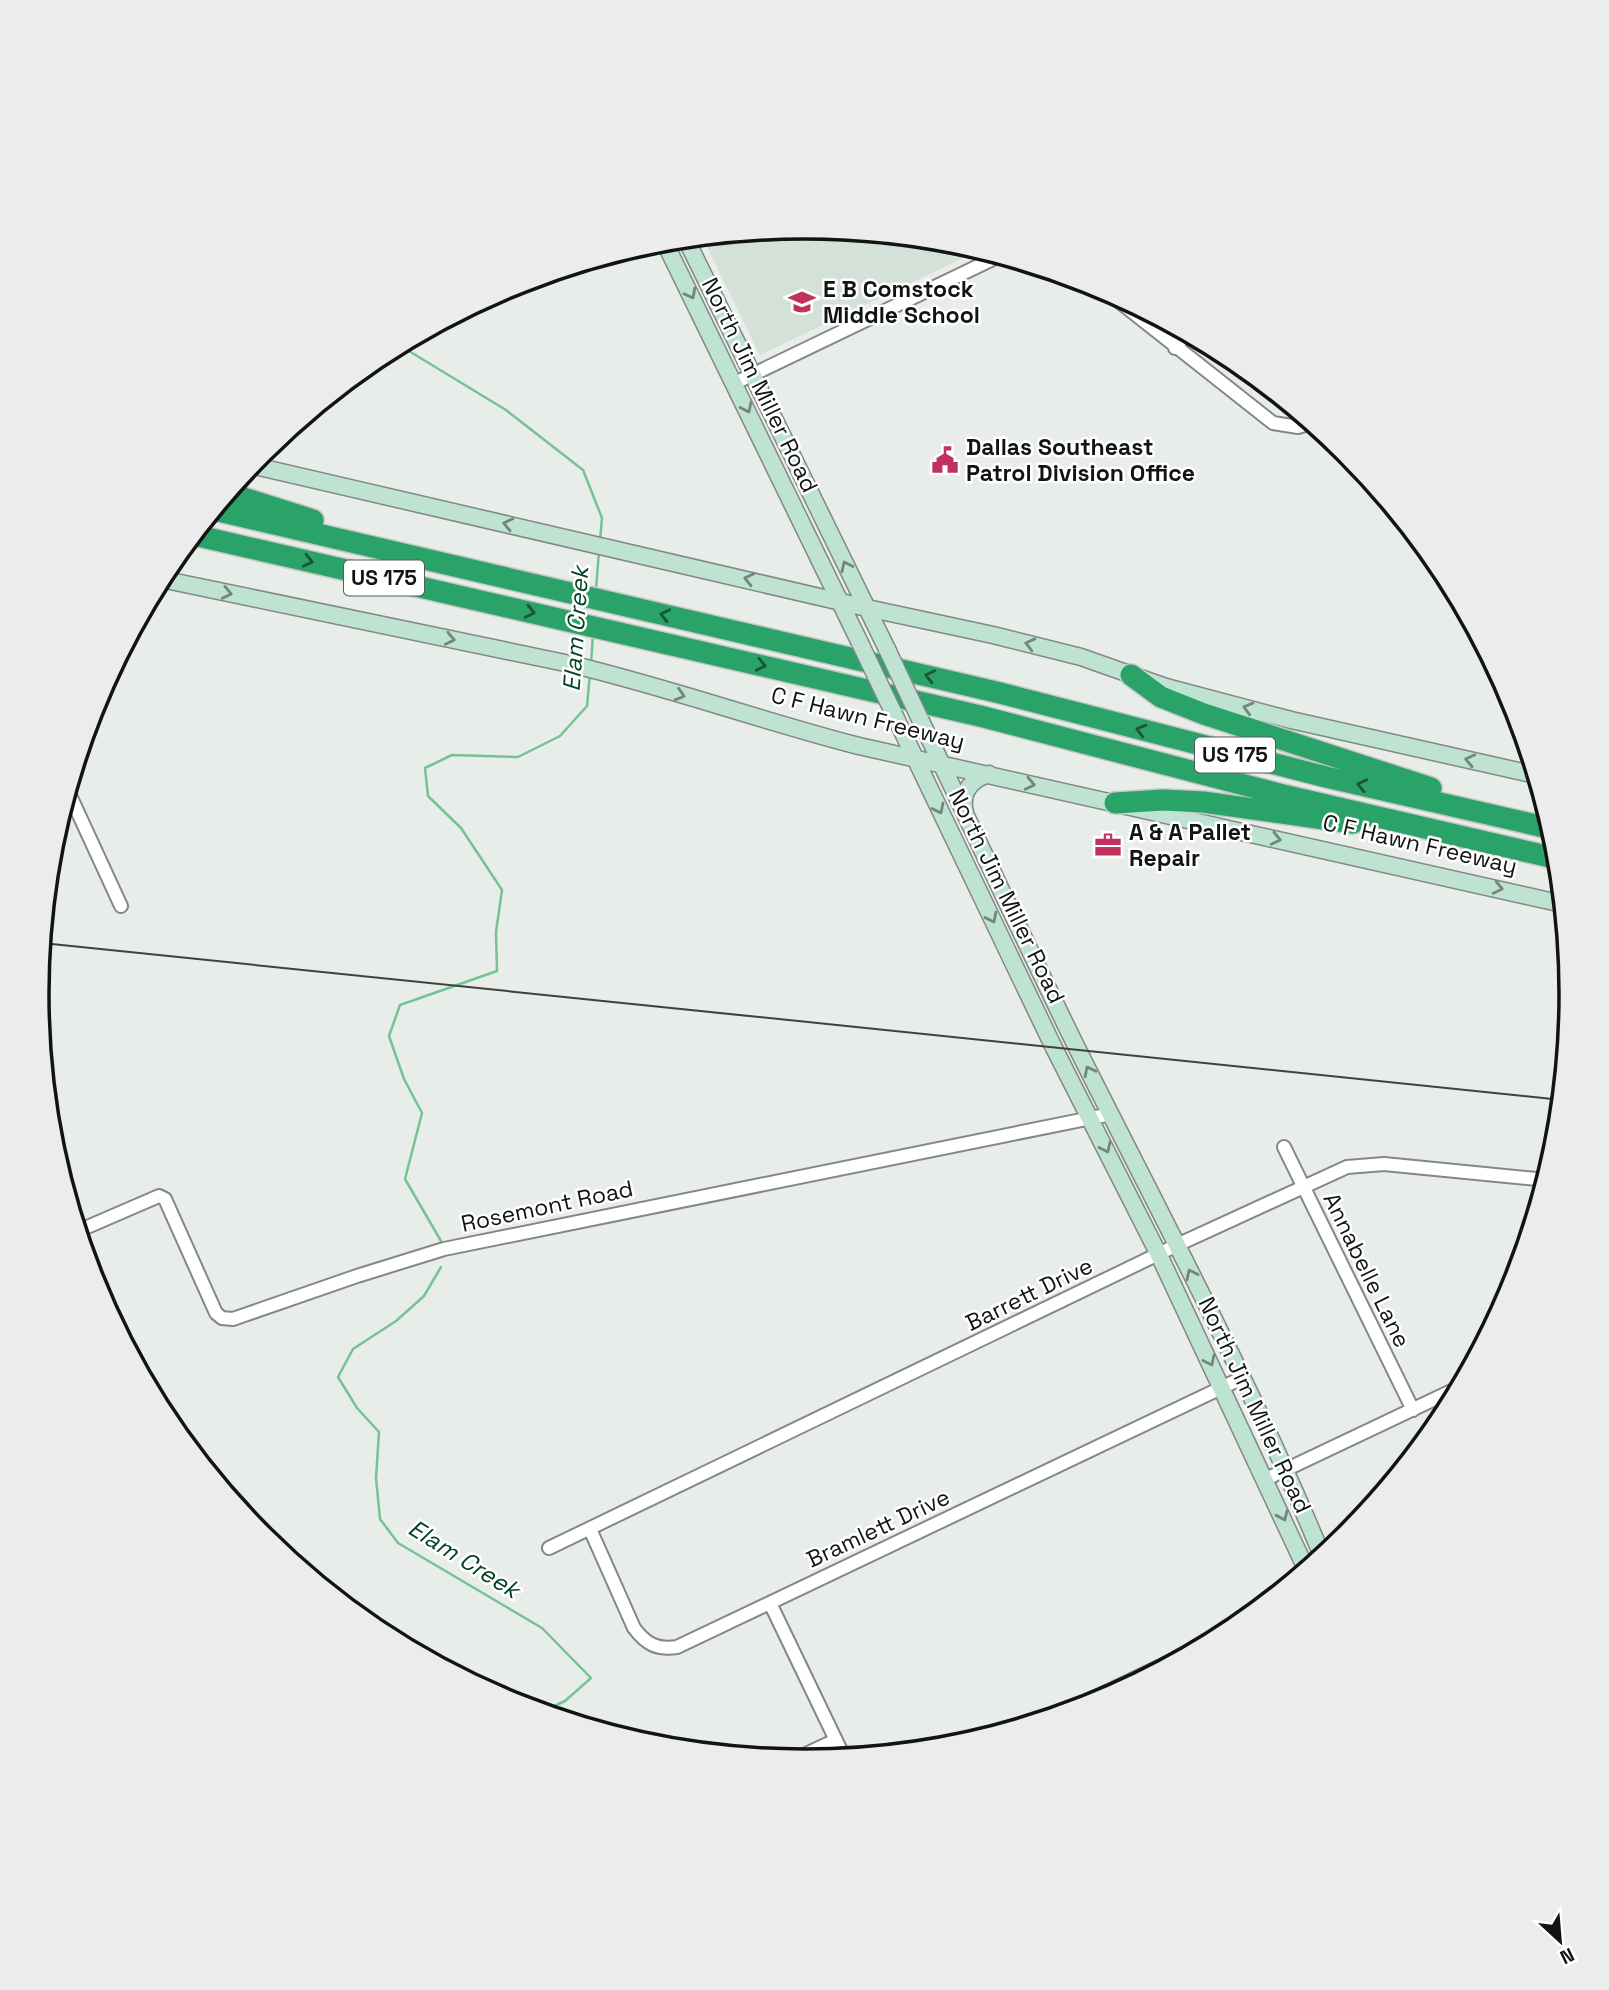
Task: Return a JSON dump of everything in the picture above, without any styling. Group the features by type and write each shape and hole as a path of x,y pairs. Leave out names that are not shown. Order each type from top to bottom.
{"highway":[{"path":"238,495 340,527 389,550"},
{"name":"C F Hawn Freeway","path":"224,512 996,692 1166,738 1540,826"},
{"name":"C F Hawn Freeway","path":"203,537 992,718 1172,766 1547,856"},
{"path":"1130,676 1161,697 1247,729 1447,794 1476,811"},
{"path":"1115,803 1163,800 1203,802 1338,822 1405,824"}],"main road":[{"name":"North Jim Miller Road","path":"691,248 942,763 968,825 1242,1378 1286,1470 1319,1548"},
{"name":"North Jim Miller Road","path":"669,252 775,465 1051,1040 1223,1387 1303,1563"},
{"path":"775,465 793,457"},
{"path":"263,468 993,635 1081,657 1166,687 1291,720 1526,773"},
{"path":"810,539 828,528"},
{"name":"C F Hawn Freeway","path":"172,581 570,664 816,735 1554,902"},
{"path":"968,825 964,796 974,782 989,774"}],"street":[{"path":"735,383 987,262"},
{"path":"1135,315 1273,423 1302,426"},
{"path":"1175,348 1181,340"},
{"path":"74,804 121,906"},
{"name":"Rosemont Road","path":"86,1228 159,1196 164,1199 216,1313 222,1318 233,1319 444,1249 1111,1114"},
{"name":"Annabelle Lane","path":"1284,1147 1413,1410"},
{"name":"Barrett Drive","path":"549,1548 1177,1245 1347,1167 1384,1164 1537,1179"},
{"name":"Bramlett Drive","path":"590,1529 634,1628 652,1646 665,1649 677,1647 1242,1378"},
{"path":"1266,1479 1446,1394"},
{"path":"770,1603 840,1749"},
{"path":"816,1750 836,1740"}],"shaded area":[{"name":"E B Comstock Middle School","path":"804,239 854,241 965,257 760,355 706,246"}],"waterway":[{"name":"Elam Creek","path":"410,352 506,410 583,470 602,518 600,541"},
{"name":"Elam Creek","path":"596,590 599,551"},
{"name":"Elam Creek","path":"591,663 593,635"},
{"name":"Elam Creek","path":"441,1241 405,1179 422,1113 404,1079 389,1036 400,1005 497,971 496,932 502,890 461,828 428,796 425,768 452,755 518,757 560,736 587,706 590,673"},
{"name":"Elam Creek","path":"441,1267 424,1296 396,1321 353,1349 338,1377 357,1408 379,1432 376,1478 380,1519 398,1543 542,1628 591,1678 565,1701 553,1707"}],"tram line":[{"path":"51,944 1553,1099"}],"place":[{"name":"E B Comstock Middle School","path":"802,302"},
{"name":"Dallas Southeast Patrol Division Office","path":"945,460"},
{"name":"A & A Pallet Repair","path":"1108,845"}]}
